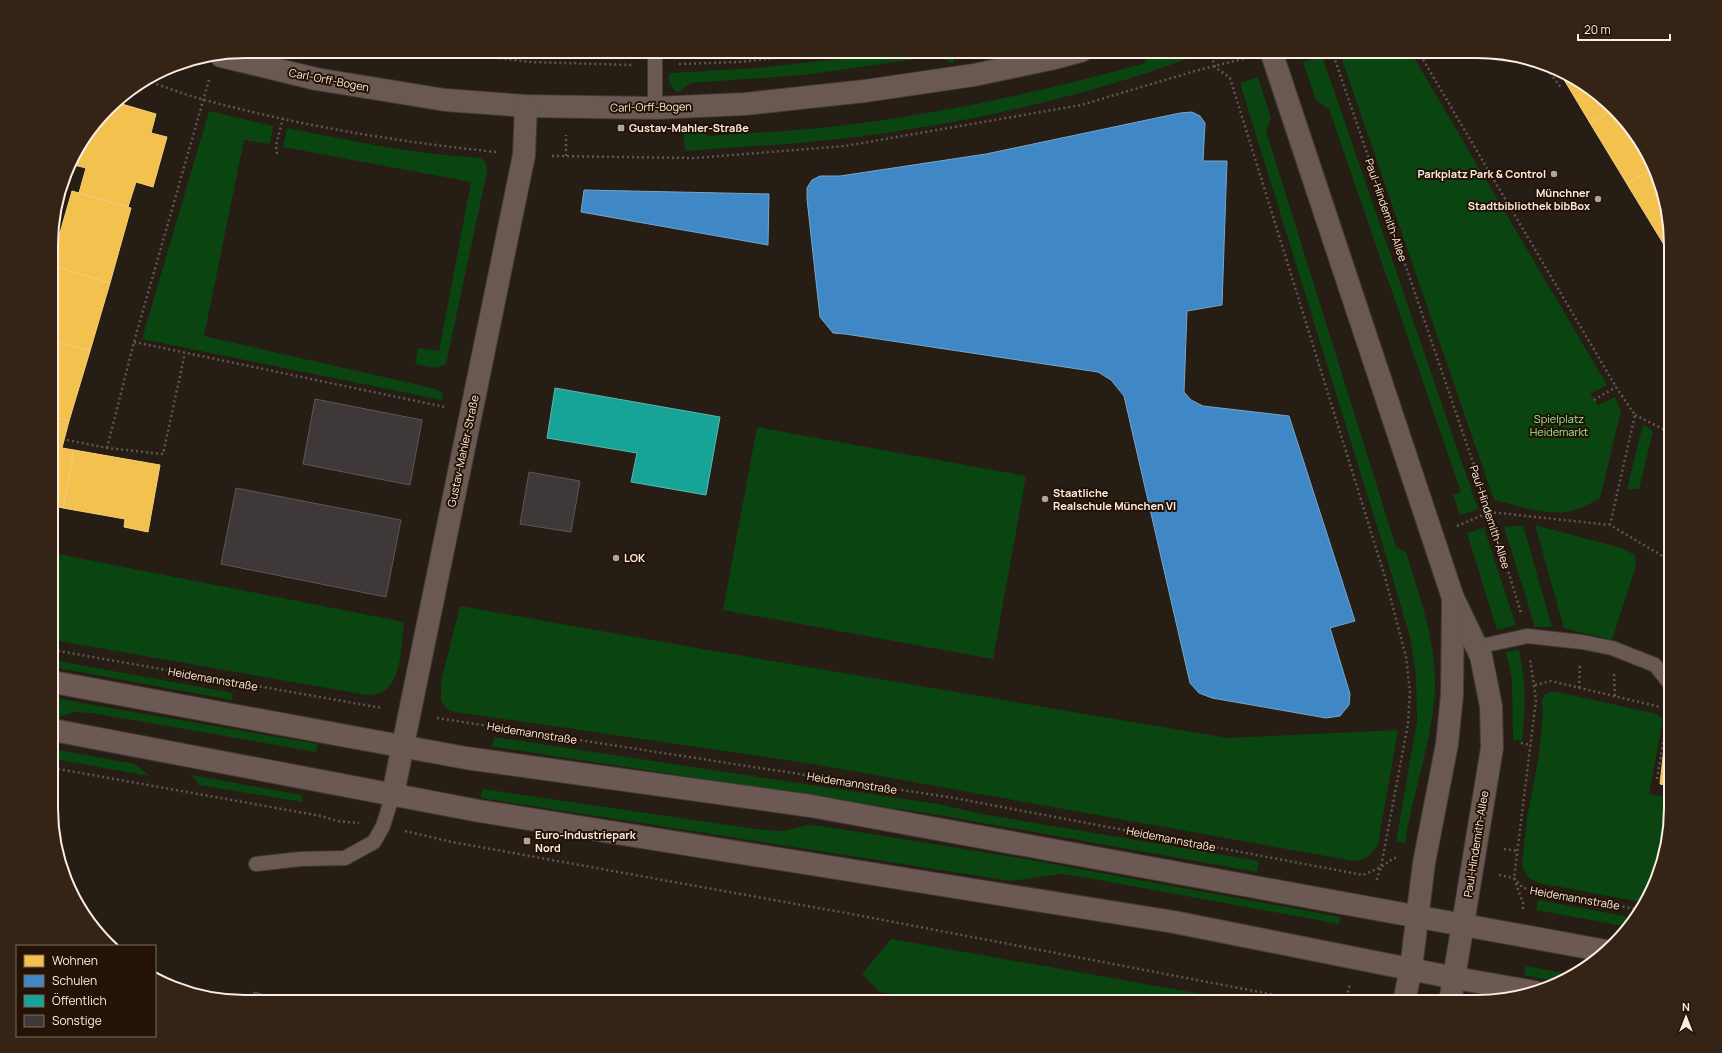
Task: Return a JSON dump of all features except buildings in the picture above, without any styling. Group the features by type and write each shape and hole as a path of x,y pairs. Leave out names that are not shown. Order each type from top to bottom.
{"main road":[{"path":"58,683 493,762 811,806 1598,950"},
{"path":"58,731 479,810 1174,922 1455,978 1521,990"}],"street":[{"name":"Carl-Orff-Bogen","path":"231,58 316,79 445,100 526,106 655,108 745,104 865,91 974,75 1055,58"},
{"name":"Paul-Hindemith-Allee","path":"1273,58 1453,598 1481,656 1491,706 1492,748 1451,995"},
{"name":"Gustav-Mahler-Straße","path":"393,794 524,155 526,106"},
{"name":"Paul-Hindemith-Allee","path":"1405,995 1424,863 1447,744 1452,695 1453,598"}],"lane":[{"path":"655,58 655,108"},
{"path":"1476,647 1528,636 1582,642 1612,648 1655,665 1664,676"},
{"path":"256,864 300,859 345,858 374,842 384,826 393,794"}],"path":[{"path":"1212,58 1215,67 1230,78 1385,577 1406,656 1410,692 1408,724 1381,867"},
{"name":"Paul-Hindemith-Allee","path":"1334,58 1490,512 1528,636 1536,700 1514,878 1523,903 1520,935"},
{"path":"1422,58 1616,387 1635,415 1664,430"},
{"path":"1550,73 1562,89"},
{"path":"107,448 134,342 210,78"},
{"path":"277,154 276,145 283,118"},
{"path":"566,135 566,156"},
{"path":"134,342 471,412"},
{"path":"67,440 107,448 163,454 185,353"},
{"path":"1594,400 1616,387"},
{"path":"1610,524 1635,415"},
{"path":"1433,536 1490,512 1610,524 1664,557"},
{"name":"Heidemannstraße","path":"58,651 472,724 954,798 1363,876 1381,867 1394,858 1424,863"},
{"path":"1535,685 1551,681 1664,708"},
{"path":"1657,779 1664,738"},
{"path":"1521,743 1531,745"},
{"path":"58,769 320,816 338,821 384,826 452,842 858,915 1275,995"},
{"path":"1504,849 1518,851"},
{"name":"Heidemannstraße","path":"1471,870 1514,878 1523,888 1634,909"}],"green space":[{"path":"923,58 804,75 691,83 677,93 669,82 669,73 758,68 838,59"},
{"path":"941,58 954,58 953,64"},
{"path":"1147,58 1189,58 1106,86 1062,98 974,118 839,139 685,151 683,127 701,125 708,136 789,131 877,121 954,108 1031,92 1145,63"},
{"path":"1316,58 1323,58 1478,509 1460,515 1453,495 1461,492 1329,109 1316,100 1303,62"},
{"name":"Spielplatz Heidemarkt","path":"1341,58 1414,58 1607,385 1590,394 1598,405 1615,397 1621,411 1600,498 1578,509 1553,513 1533,510 1494,500"},
{"path":"1258,77 1271,118 1266,131 1396,547 1406,552 1423,608 1432,645 1435,684 1432,721 1405,843 1396,842 1417,721 1416,675 1410,637 1240,83"},
{"path":"209,111 273,126 270,144 244,140 204,336 432,388 443,392 442,400 142,339"},
{"path":"287,128 407,150 481,158 486,163 487,172 446,364 436,368 415,364 418,348 439,351 471,182 283,147"},
{"path":"1643,424 1653,431 1639,489 1627,489"},
{"path":"757,427 1026,476 993,659 723,610"},
{"path":"1523,525 1552,627 1535,627 1504,527"},
{"path":"1535,525 1625,549 1635,556 1636,566 1612,640 1564,628"},
{"path":"1484,528 1516,625 1497,630 1467,533"},
{"path":"58,554 404,622 400,662 393,681 388,688 380,693 367,695 58,641"},
{"path":"460,606 714,651 1227,738 1398,730 1378,844 1369,856 1354,861 813,764 449,711 441,701 441,682"},
{"path":"1519,650 1525,696 1522,741 1513,740 1512,680 1506,652"},
{"path":"58,661 233,693 232,700 58,668"},
{"path":"1557,692 1657,714 1663,719 1649,794 1664,797 1664,820 1658,856 1650,879 1639,902 1539,883 1530,879 1524,872 1522,863 1527,818 1538,761 1543,717 1542,700 1545,694"},
{"path":"58,698 318,744 316,752 92,713 74,712 59,717"},
{"path":"494,737 938,804 982,814 1259,861 1257,872 939,815 492,747"},
{"path":"58,750 135,764 150,776 58,760"},
{"path":"192,775 302,795 302,802 199,785"},
{"path":"482,789 762,830 783,831 808,825 821,826 1020,858 1340,917 1339,924 1077,876 1061,874 1011,881 481,798"},
{"path":"1538,900 1629,917 1622,926 1536,910"},
{"path":"891,939 1207,995 897,995 880,992 862,974"},
{"path":"1526,966 1564,973 1550,980 1524,975"}],"place":[{"name":"Gustav-Mahler-Straße","path":"621,128"},
{"name":"Parkplatz Park & Control","path":"1554,174"},
{"name":"Münchner Stadtbibliothek bibBox","path":"1598,199"},
{"name":"Staatliche Realschule München VI","path":"1045,499"},
{"name":"LOK","path":"616,558"},
{"name":"Euro-Industriepark Nord","path":"527,841"}]}
